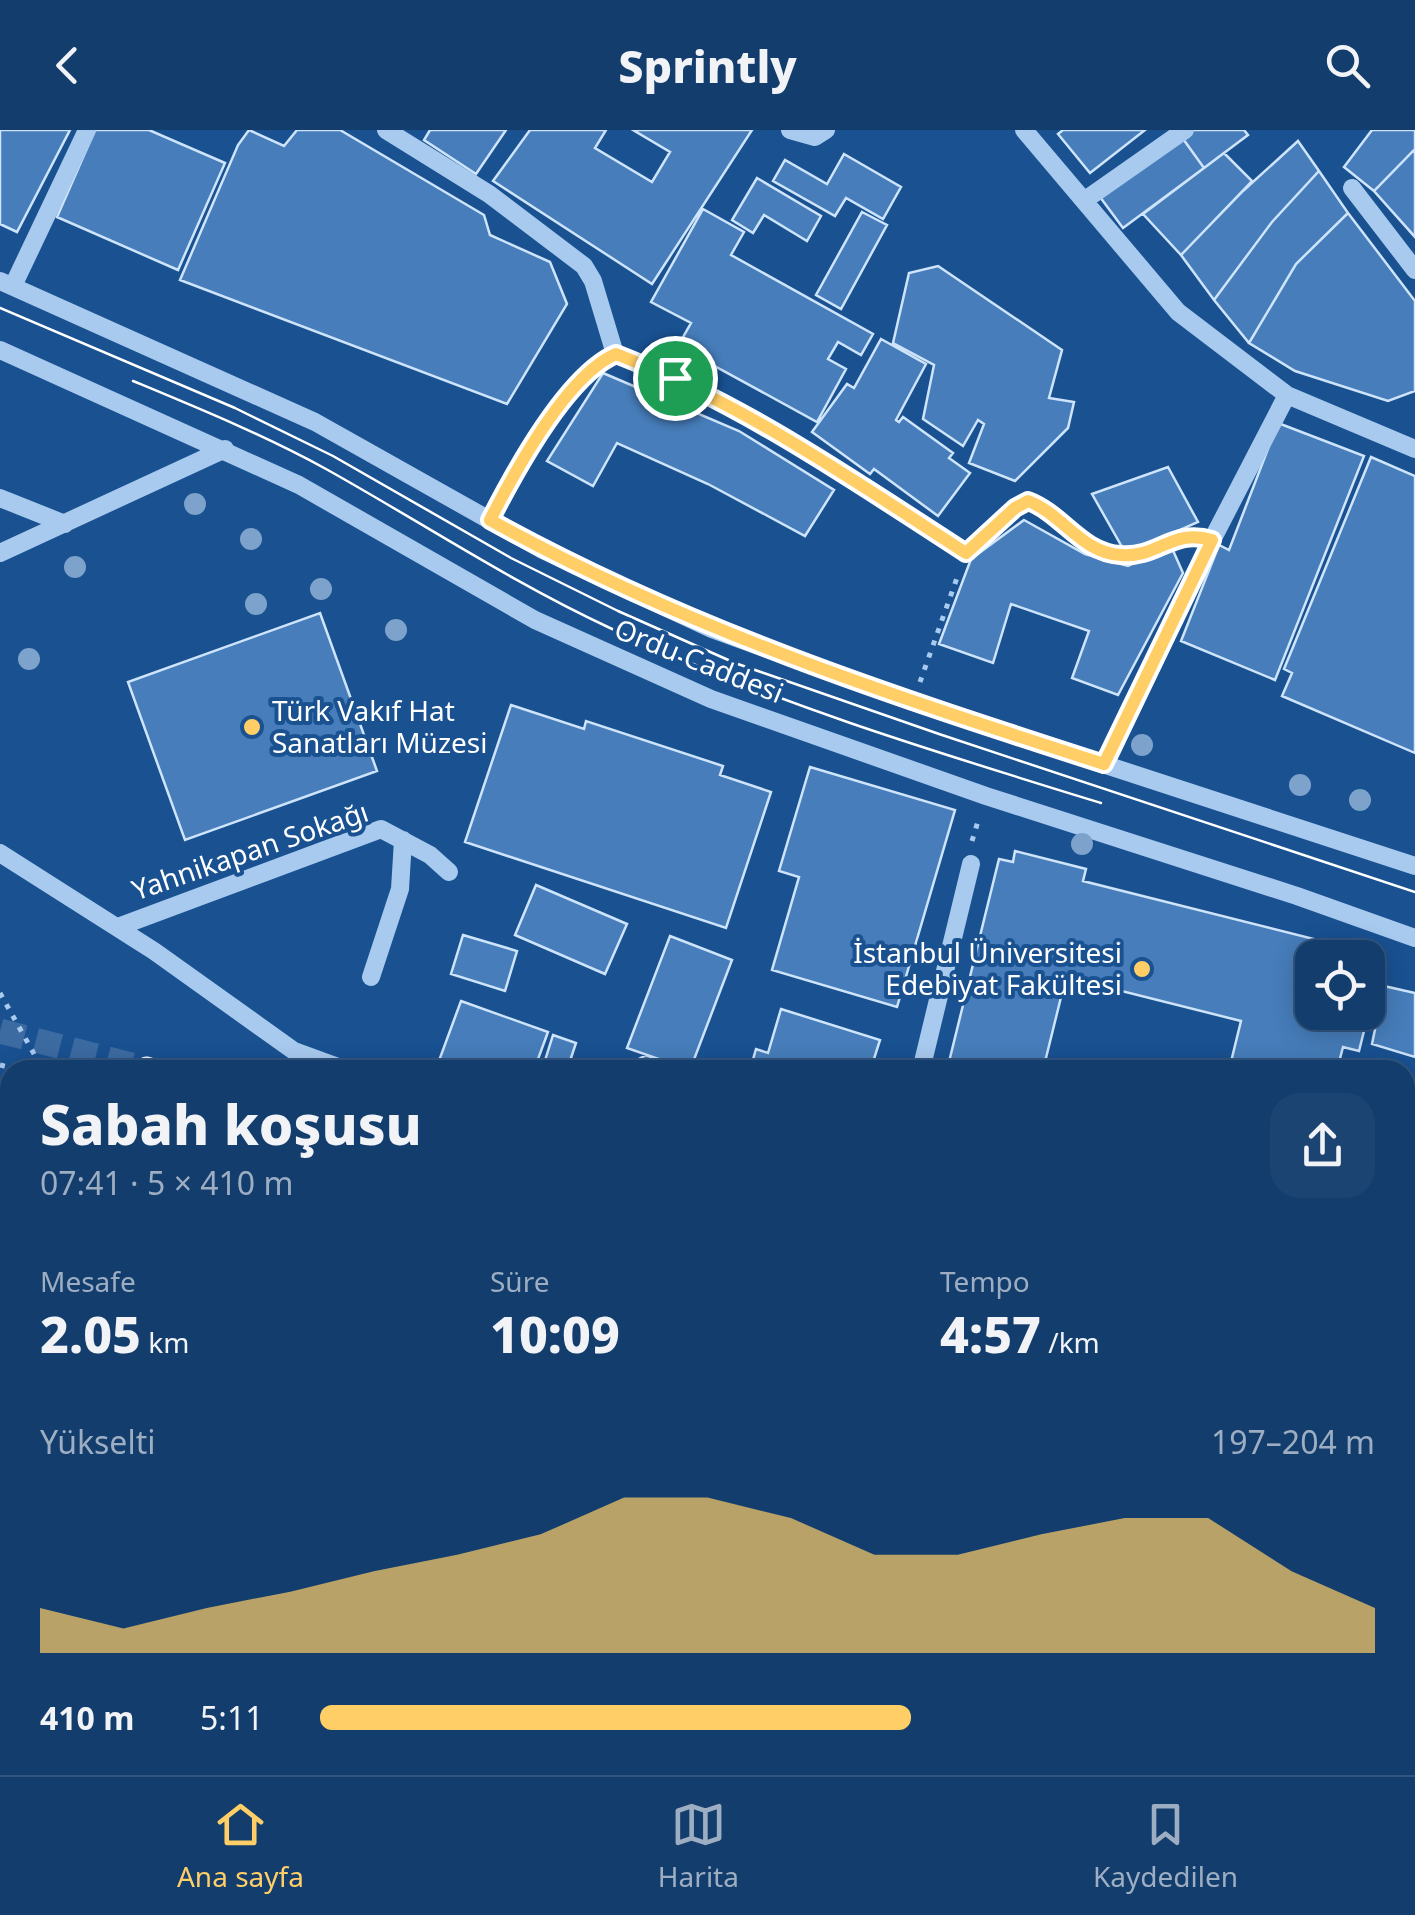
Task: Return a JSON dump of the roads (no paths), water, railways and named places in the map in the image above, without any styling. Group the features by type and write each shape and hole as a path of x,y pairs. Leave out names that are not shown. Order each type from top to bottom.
{"street":[{"path":"6,284 87,130"},
{"path":"386,130 410,136 584,266 593,281 616,354"},
{"path":"790,130 815,137 826,130"},
{"path":"1024,130 1178,312 1287,394 1415,450"},
{"path":"1085,200 1186,130"},
{"path":"1352,188 1415,270"},
{"name":"Ordu Caddesi","path":"6,284 316,422 490,520 622,589 712,629 913,702 1415,866"},
{"name":"Ordu Caddesi","path":"0,350 299,485 534,620 711,700 1415,938"},
{"path":"490,520 551,417 590,370 616,354"},
{"path":"616,354 675,378 800,446 966,553 1028,501"},
{"path":"1104,764 1287,394"},
{"path":"0,553 225,449"},
{"path":"0,498 65,524"},
{"name":"Yahnikapan Sokağı","path":"118,927 381,829 430,854 449,872"},
{"path":"371,977 400,889 403,840"},
{"path":"0,853 118,927 294,1052 317,1060"},
{"path":"923,1060 972,864"}],"tunnel":[{"path":"0,1031 112,1060"}],"tram line":[{"path":"0,308 235,408 333,456 511,558 735,663 1415,892"},
{"path":"133,381 303,457 537,591 610,628 730,679 852,724 1101,803"}],"place":[{"name":"Türk Vakıf Hat Sanatları Müzesi","path":"252,727"},
{"name":"İstanbul Üniversitesi Edebiyat Fakültesi","path":"1142,969"}]}
